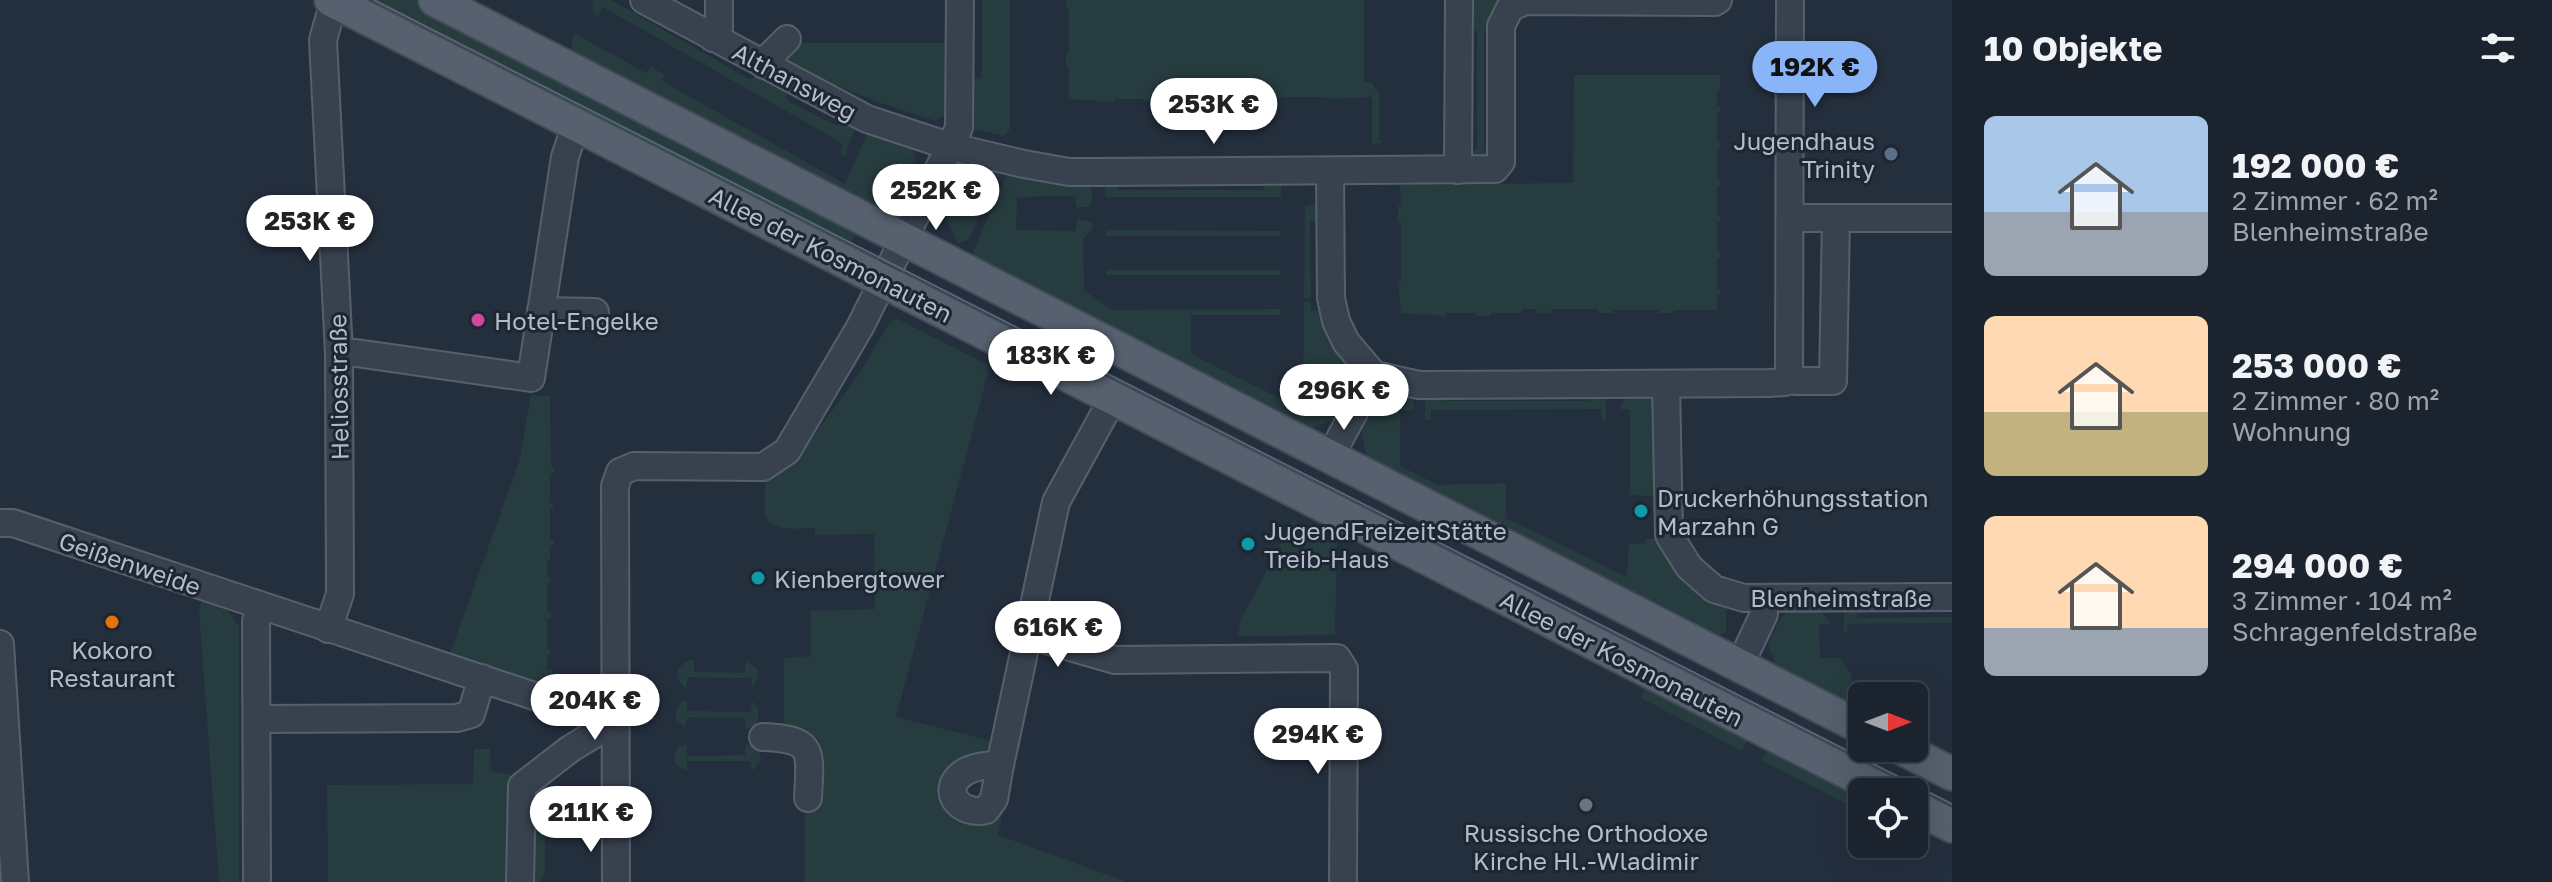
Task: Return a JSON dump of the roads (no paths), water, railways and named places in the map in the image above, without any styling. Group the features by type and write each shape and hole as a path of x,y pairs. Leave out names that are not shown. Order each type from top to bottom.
{"main road":[{"name":"Allee der Kosmonauten","path":"435,0 1848,721"},
{"name":"Allee der Kosmonauten","path":"332,1 1859,778"},
{"path":"1928,762 1952,774"},
{"path":"1928,814 1952,826"}],"street":[{"name":"Althansweg","path":"644,0 867,119 952,147"},
{"path":"713,38 719,28 719,0"},
{"path":"616,882 615,486 620,472 634,466 763,467 787,451 796,422 848,350 952,147 959,128 960,0"},
{"path":"1458,170 1459,0"},
{"path":"952,147 1069,172 1495,169 1501,162 1501,26 1510,8 1525,1 1718,0"},
{"path":"1330,171 1331,308 1346,342 1374,375 1419,385 1785,382 1789,378 1790,0"},
{"name":"Heliosstraße","path":"328,629 340,594 339,353 323,40 332,1"},
{"path":"764,65 787,39"},
{"path":"339,353 531,378 541,311 555,249 565,157 576,124"},
{"path":"1790,218 1952,218"},
{"path":"1789,378 1796,381 1833,381 1836,218"},
{"path":"541,311 595,312"},
{"path":"1330,457 1374,375"},
{"name":"Blenheimstraße","path":"1666,385 1669,535 1689,567 1714,589 1730,596 1764,599 1952,597"},
{"path":"1000,765 1056,502 1113,398"},
{"name":"Geißenweide","path":"0,523 13,523 260,607 582,712 617,720"},
{"name":"Allee der Kosmonauten","path":"1740,665 1764,614 1764,599"},
{"path":"257,882 256,621 260,607"},
{"path":"1029,635 1115,660 1337,658 1344,669 1343,882"},
{"path":"0,644 15,882"},
{"path":"257,719 457,718 471,714 482,678"},
{"path":"520,882 522,786 570,749 617,720"},
{"path":"763,737 791,739 809,754 808,798"}],"tram line":[{"path":"374,0 1952,804"}],"place":[{"name":"Jugendhaus Trinity","path":"1891,154"},
{"name":"Hotel-Engelke","path":"478,320"},
{"name":"Druckerhöhungsstation Marzahn G","path":"1641,511"},
{"name":"JugendFreizeitStätte Treib-Haus","path":"1248,544"},
{"name":"Kienbergtower","path":"758,578"},
{"name":"Kokoro Restaurant","path":"112,622"},
{"name":"Russische Orthodoxe Kirche Hl.-Wladimir","path":"1586,805"}]}
